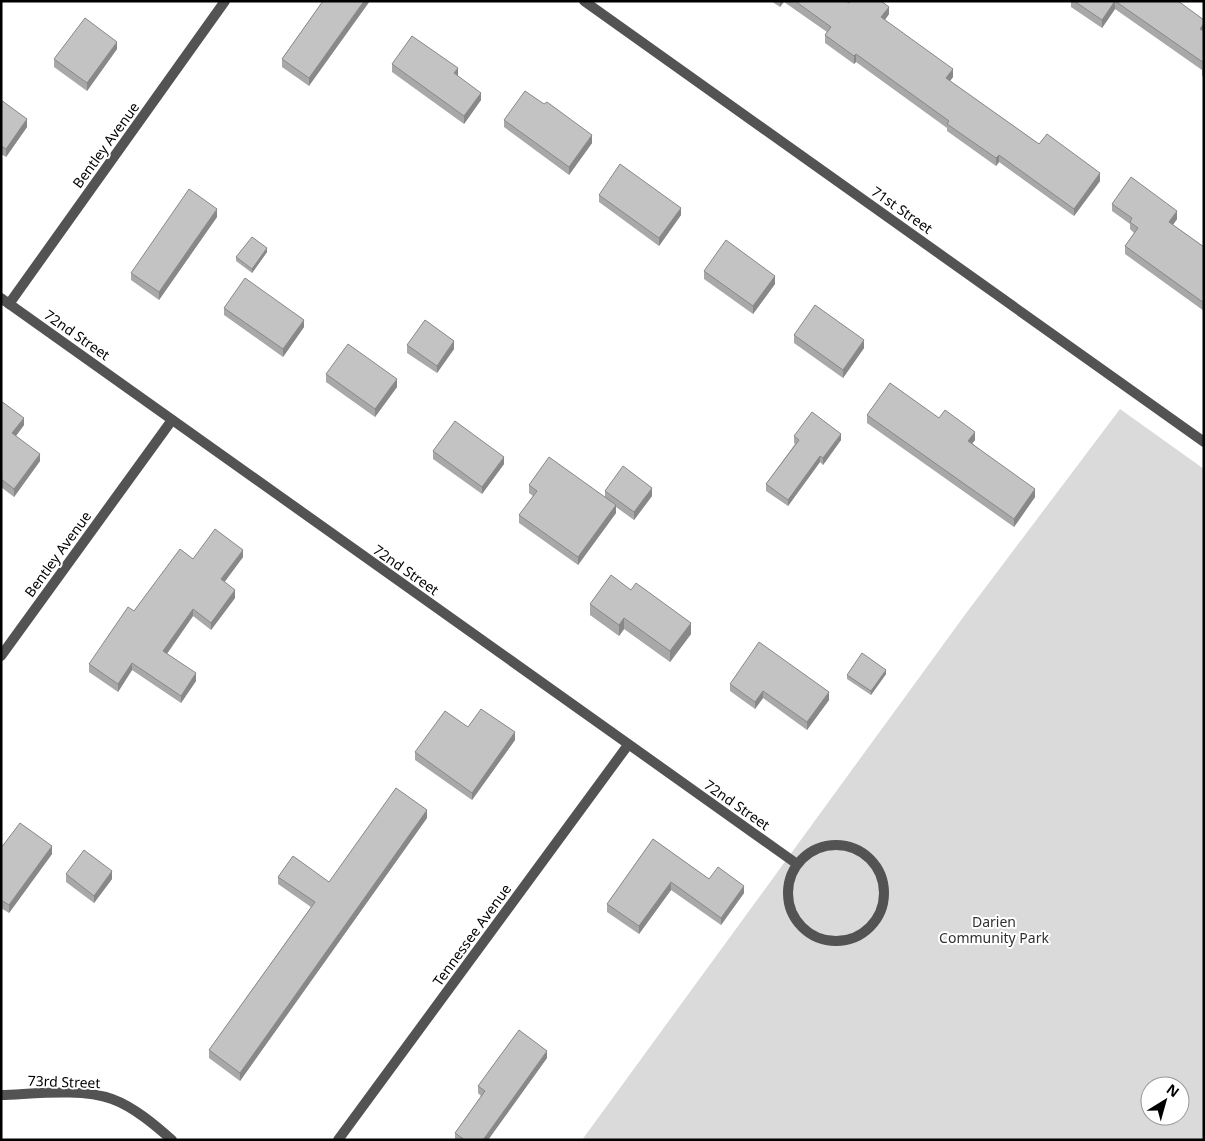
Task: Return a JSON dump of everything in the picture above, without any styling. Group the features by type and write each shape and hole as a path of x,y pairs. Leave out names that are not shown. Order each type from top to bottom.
{"street":[{"name":"Bentley Avenue","path":"5,301 226,1"},
{"name":"71st Street","path":"584,1 1204,442"},
{"name":"72nd Street","path":"5,301 797,864"},
{"name":"Bentley Avenue","path":"1,656 172,420"},
{"name":"Tennessee Avenue","path":"338,1140 628,745"},
{"path":"836,844 851,847 865,854 875,865 882,879 884,894 881,909 874,922 862,934 847,940 830,941 814,936 800,926 791,912 787,895 789,879 797,864 808,853 822,846 836,844"},
{"name":"73rd Street","path":"1,1095 57,1093 90,1095 111,1099 129,1108 172,1140"}],"green space":[{"name":"Darien Community Park","path":"1120,409 1204,469 1204,1140 582,1140 967,612"}],"building":[{"path":"323,1 364,1 309,78 282,59"},
{"path":"795,1 846,1 849,3 850,1 881,1 889,7 881,17 953,69 946,78 1039,144 1047,134 1100,173 1074,209 999,155 996,158 947,124 949,121 856,54 854,56 825,35 831,27"},
{"path":"1074,1 1115,1 1102,20"},
{"path":"1115,1 1178,1 1204,20 1200,29 1204,31 1204,63"},
{"path":"85,18 117,42 87,83 54,59"},
{"path":"412,36 458,68 454,73 481,93 464,116 392,64"},
{"path":"525,91 544,104 547,102 592,135 569,167 504,120"},
{"path":"1,100 27,119 6,149 1,146"},
{"path":"620,164 681,208 659,238 599,195"},
{"path":"1131,177 1177,211 1169,222 1204,247 1204,303 1125,246 1138,228 1130,222 1132,218 1112,204"},
{"path":"189,189 217,209 159,292 131,273"},
{"path":"252,237 267,248 252,269 236,257"},
{"path":"726,240 775,276 753,306 704,271"},
{"path":"245,278 304,320 283,349 224,308"},
{"path":"815,305 864,340 843,370 794,335"},
{"path":"425,320 454,341 437,366 407,345"},
{"path":"348,344 397,379 375,409 326,374"},
{"path":"890,383 939,418 945,410 975,432 968,441 1035,489 1014,519 867,415"},
{"path":"1,401 24,418 12,433 40,454 14,489 1,479"},
{"path":"812,412 841,434 823,458 820,456 788,500 766,484 799,440 794,436"},
{"path":"455,421 504,457 482,487 433,451"},
{"path":"549,457 616,505 578,557 519,515 537,491 529,485"},
{"path":"623,466 652,488 634,512 605,491"},
{"path":"215,529 243,550 221,579 235,590 211,623 193,609 163,651 196,673 181,696 132,663 118,684 89,664 128,607 134,611 180,549 193,559"},
{"path":"611,575 631,590 636,583 691,623 670,651 624,618 619,625 590,604"},
{"path":"759,642 829,692 807,722 763,691 755,702 730,684"},
{"path":"862,653 886,670 871,691 847,675"},
{"path":"481,709 515,732 472,793 415,752 445,711 468,727"},
{"path":"396,788 427,810 240,1073 209,1050 315,902 278,877 293,856 329,882"},
{"path":"20,823 52,846 9,905 1,900 1,848"},
{"path":"653,839 709,879 718,867 744,886 721,918 671,882 639,926 607,904"},
{"path":"84,850 112,871 94,896 66,874"},
{"path":"519,1030 547,1051 483,1140 465,1140 455,1133 485,1091 478,1086"}]}
